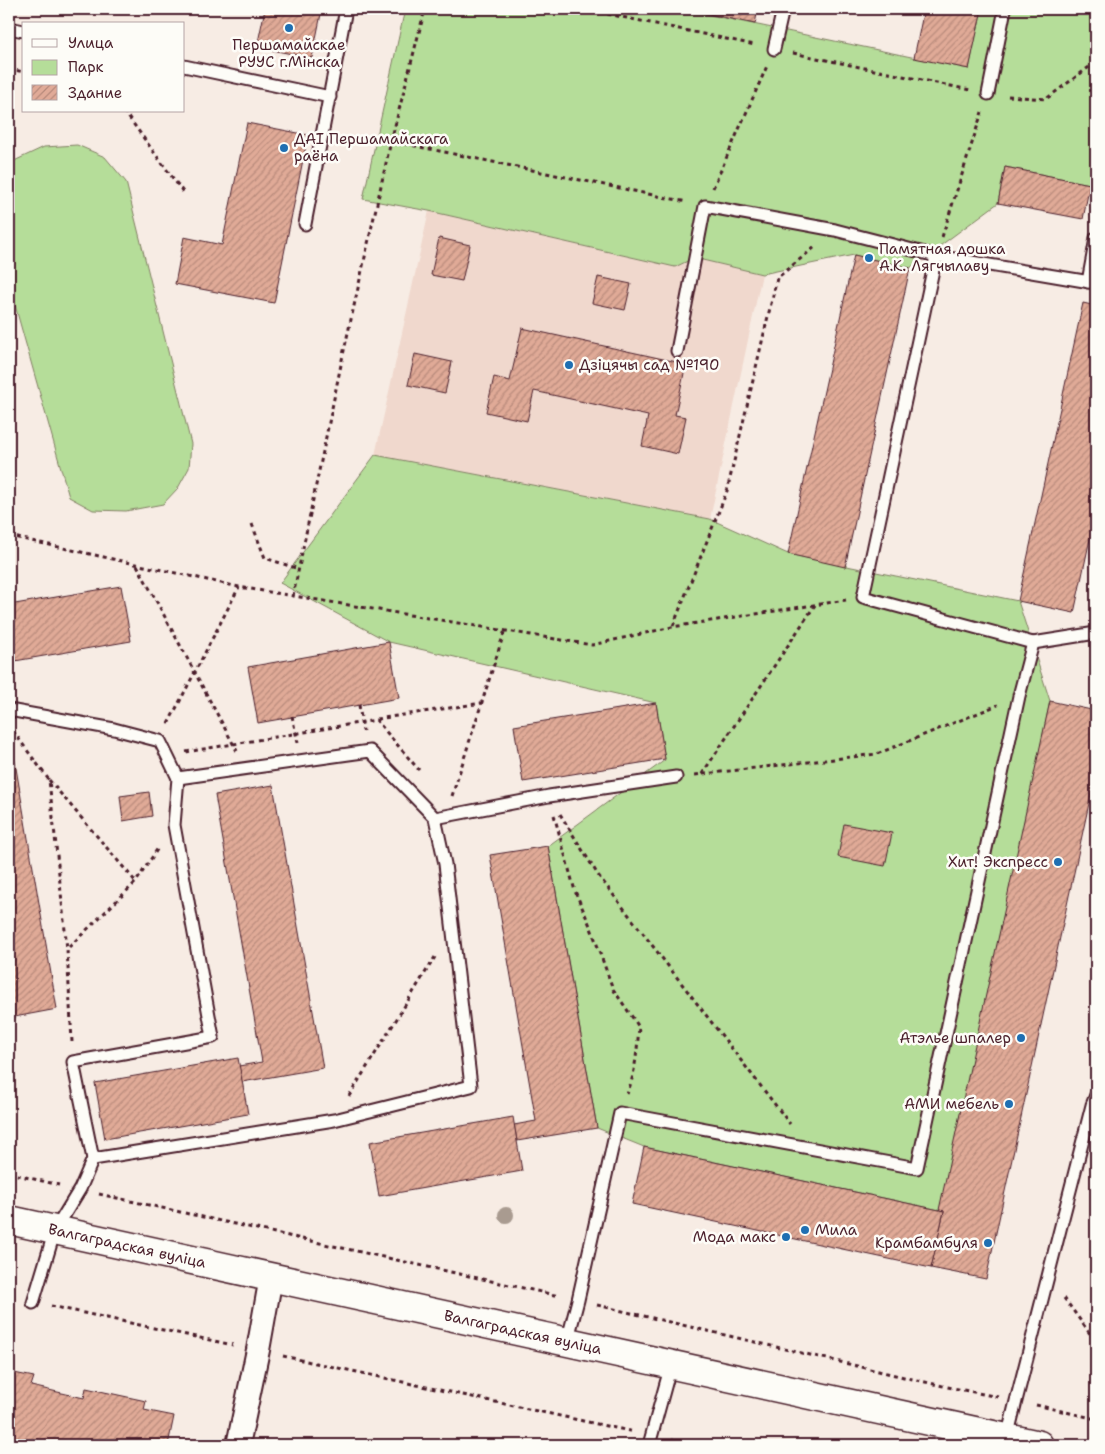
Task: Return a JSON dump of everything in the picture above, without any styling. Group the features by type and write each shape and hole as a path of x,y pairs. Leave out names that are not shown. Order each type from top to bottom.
{"main road":[{"name":"Валгаградская вуліца","path":"9,1220 1038,1445"}],"street":[{"path":"238,1445 271,1277"}],"lane":[{"path":"305,224 346,9"},
{"path":"774,49 783,9"},
{"path":"988,94 1005,9"},
{"path":"9,28 22,31"},
{"path":"185,66 330,97"},
{"path":"677,351 705,206 835,230 936,256 1092,283 1096,238"},
{"path":"936,256 863,597 1033,643 1096,633"},
{"path":"567,1342 620,1113 917,1168 1019,696 1033,643"},
{"path":"9,710 114,729 160,741 178,778 174,825 213,1037 73,1062 93,1159 80,1189 55,1230 33,1302"},
{"path":"93,1159 334,1120 472,1086 440,817 370,751 178,778"},
{"path":"440,817 549,796 676,777"},
{"path":"1007,1438 1096,1095"},
{"path":"650,1441 671,1365"}],"path":[{"path":"293,596 343,355 391,141 425,9"},
{"path":"584,9 988,94 1046,100 1096,62"},
{"path":"391,141 705,206 774,49"},
{"path":"9,69 22,72"},
{"path":"936,256 988,94"},
{"path":"125,112 183,192"},
{"path":"672,627 727,490 777,278 835,230"},
{"path":"252,524 265,558 299,569"},
{"path":"9,536 239,587 592,645 672,627 863,597"},
{"path":"137,564 247,769"},
{"path":"160,741 239,587"},
{"path":"701,774 815,605"},
{"path":"440,817 482,703 505,630"},
{"path":"676,777 877,754 1019,696"},
{"path":"376,720 482,703"},
{"path":"359,705 366,752"},
{"path":"9,725 49,780 136,882"},
{"path":"49,780 68,950 73,1062"},
{"path":"549,796 598,875 809,1148"},
{"path":"549,796 575,891 591,928 613,990 639,1027 637,1059 632,1083 620,1113"},
{"path":"68,950 136,882 174,825"},
{"path":"334,1120 453,928"},
{"path":"9,1174 80,1189"},
{"path":"1048,1277 1096,1342"},
{"path":"33,1302 258,1350 650,1441 694,1445"}],"shaded area":[{"name":"Дзіцячы сад №190","path":"429,211 675,267 694,258 762,274 710,519 375,455"}],"green space":[{"path":"405,9 681,9 969,69 981,9 1096,9 1096,188 1090,184 1005,167 998,203 910,268 854,255 762,274 694,258 675,267 429,211 363,199"},
{"path":"77,145 105,157 126,182 191,444 189,468 178,488 163,504 126,511 93,510 69,497 9,284 9,168 12,162 44,147"},
{"path":"375,455 710,519 788,554 1018,601 1050,701 944,1211 644,1147 597,1128 548,846 665,760 656,703 389,642 280,583"}],"building":[{"name":"Першамайскае РУУС г.Мінска","path":"265,9 322,9 312,58 257,47"},
{"path":"699,9 758,9 755,24 699,12"},
{"path":"924,9 982,9 969,69 914,58"},
{"path":"247,123 308,135 274,303 175,284 184,237 222,245"},
{"path":"1005,167 1090,184 1083,219 998,203"},
{"path":"439,238 470,245 462,281 431,275"},
{"path":"854,255 910,268 845,567 788,554"},
{"path":"598,277 631,284 625,310 592,303"},
{"path":"1083,303 1096,306 1096,511 1074,613 1018,601"},
{"path":"522,328 686,364 675,415 686,417 678,454 642,446 648,416 534,391 527,421 486,412 494,377 510,381"},
{"path":"415,354 452,362 445,393 408,385"},
{"path":"121,586 131,641 9,662 9,605"},
{"path":"389,642 399,698 258,723 248,667"},
{"path":"1050,701 1096,711 1096,771 986,1279 931,1268 944,1211 939,1210"},
{"path":"656,703 665,759 523,782 514,726"},
{"path":"9,727 57,1009 9,1018"},
{"path":"273,785 323,1068 242,1082 239,1066 262,1062 215,795"},
{"path":"149,792 152,816 123,821 120,796"},
{"path":"844,824 892,833 885,866 838,857"},
{"path":"548,846 597,1128 517,1141 514,1125 536,1121 490,855"},
{"path":"238,1058 248,1114 105,1139 95,1083"},
{"path":"513,1117 522,1171 379,1196 370,1142"},
{"path":"644,1147 944,1211 931,1268 632,1204"},
{"path":"9,1372 34,1377 31,1386 84,1398 86,1388 146,1401 144,1410 174,1416 168,1445 27,1445 9,1441"}],"place":[{"name":"Першамайскае РУУС г.Мінска","path":"289,28"},
{"name":"ДАІ Першамайскага раёна","path":"284,148"},
{"name":"Памятная дошка А.К. Лягчылаву","path":"869,258"},
{"name":"Дзіцячы сад №190","path":"569,365"},
{"name":"Хит! Экспресс","path":"1058,862"},
{"name":"Атэлье шпалер","path":"1021,1038"},
{"name":"АМИ мебель","path":"1009,1104"},
{"name":"Мила","path":"805,1230"},
{"name":"Мода макс","path":"786,1237"},
{"name":"Крамбамбуля","path":"988,1243"}]}
